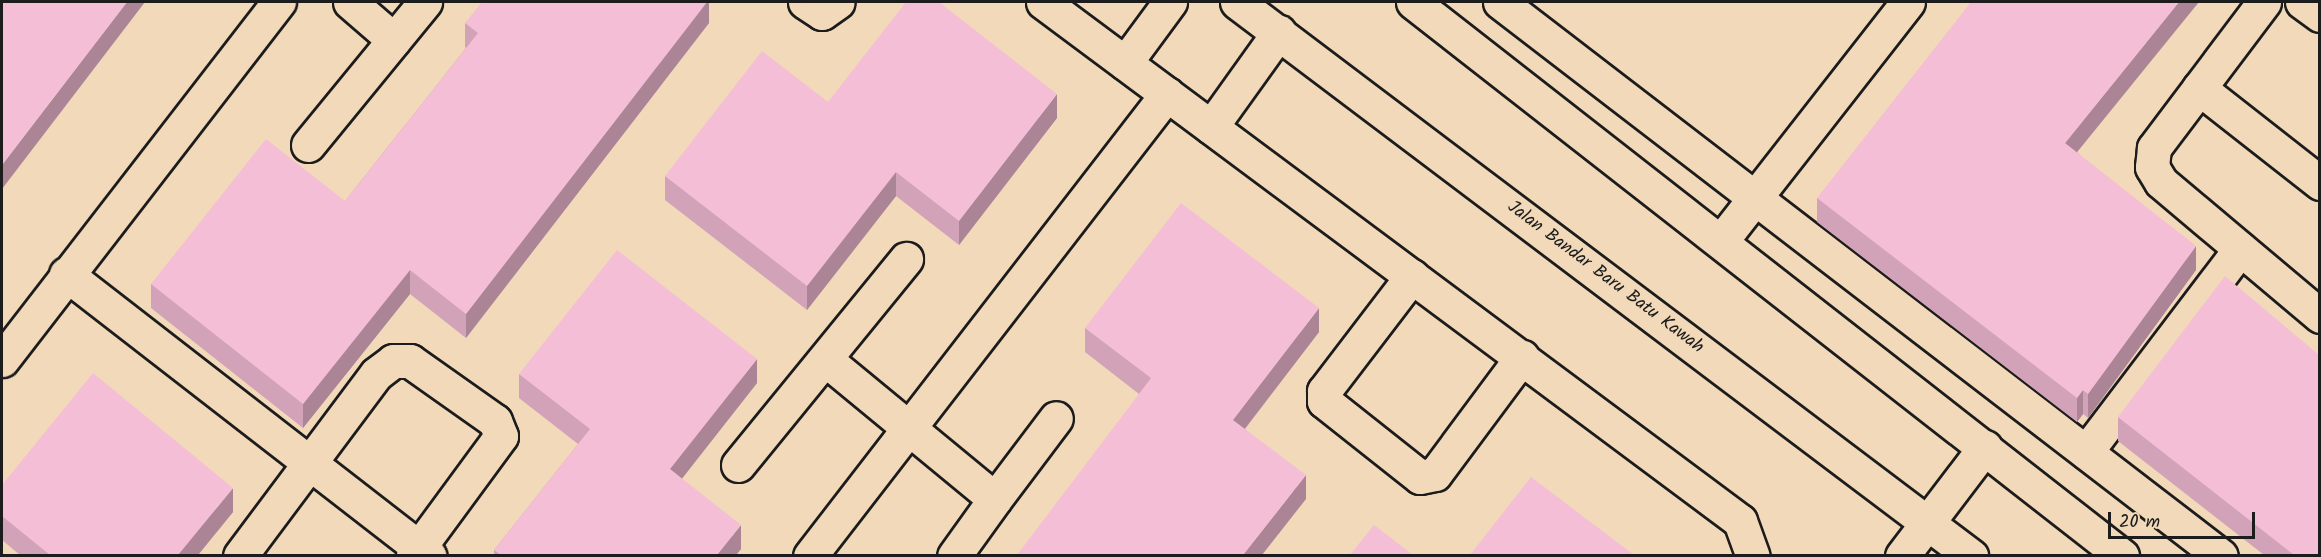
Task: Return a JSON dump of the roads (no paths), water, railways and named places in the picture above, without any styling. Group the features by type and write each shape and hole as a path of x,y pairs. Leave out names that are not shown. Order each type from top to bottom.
{"street":[{"path":"2,360 66,274 279,2"},
{"path":"350,2 394,40"},
{"path":"308,145 425,2"},
{"path":"805,2 822,13 838,2"},
{"path":"1043,2 1740,521 1753,555"},
{"path":"1125,63 1170,2"},
{"name":"Jalan Bandar Baru Batu Kawah","path":"1237,2 1971,555"},
{"path":"1413,2 1722,240 2122,555"},
{"path":"1500,2 1753,199 2221,555"},
{"path":"1722,240 1908,2"},
{"path":"2264,2 2154,148 2152,167 2161,182 2319,316"},
{"path":"2302,2 2319,15"},
{"path":"1211,127 1279,32"},
{"path":"2199,88 2319,183"},
{"path":"810,555 1167,94"},
{"path":"2086,452 2240,249"},
{"path":"738,465 906,259"},
{"path":"66,274 309,463 420,553 501,436 495,421 410,361 393,361 376,374 309,463 240,555"},
{"path":"1412,276 1324,391 1324,401 1420,477 1436,474 1522,357"},
{"path":"825,359 995,499"},
{"path":"954,555 1056,418"},
{"path":"1902,555 1985,447"}]}
